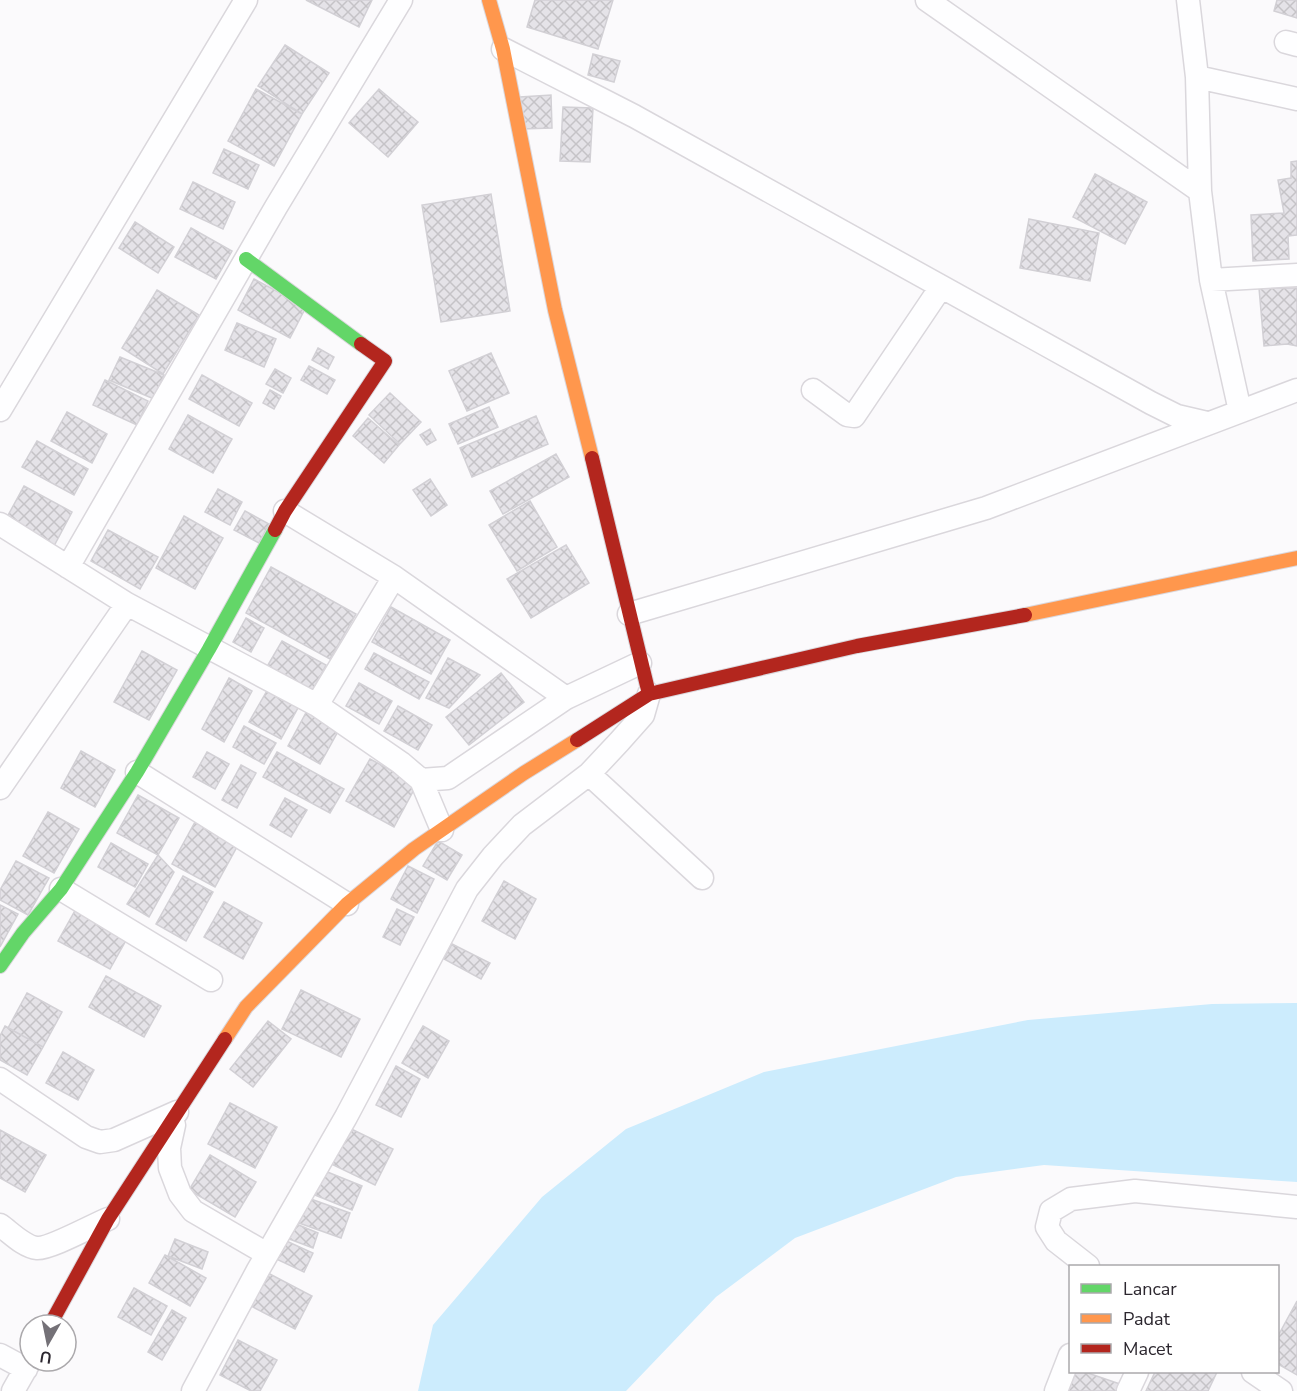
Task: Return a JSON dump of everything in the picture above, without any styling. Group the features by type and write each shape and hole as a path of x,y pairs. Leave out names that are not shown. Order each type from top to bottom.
{"street":[{"path":"0,410 246,0"},
{"path":"68,567 246,259 401,0"},
{"path":"194,1391 267,1254 346,1118 467,889 522,825 589,774 643,715 649,694 639,663 555,310 503,49 489,0"},
{"path":"927,0 1200,192"},
{"path":"1188,0 1197,77 1200,192 1211,280 1240,411"},
{"path":"503,49 634,116 1152,403 1177,416 1206,423"},
{"path":"1197,77 1297,99"},
{"path":"0,966 23,933 61,889 136,772 209,649 285,511 385,361 246,259"},
{"path":"1211,280 1297,275"},
{"path":"813,390 847,415 854,416 941,287"},
{"path":"629,614 986,508 1297,390"},
{"path":"285,511 394,578 566,698"},
{"path":"0,524 127,604 317,705 408,768 421,780 442,830"},
{"path":"57,1313 108,1219 246,1007 347,904 414,849 524,773 649,694 857,646 1067,608 1297,558"},
{"path":"317,705 394,578"},
{"path":"0,788 127,604"},
{"path":"421,780 448,778 566,698 639,663"},
{"path":"136,772 347,904"},
{"path":"589,774 702,878"},
{"path":"61,889 211,980"},
{"path":"0,1079 86,1137 100,1142 114,1140 177,1112"},
{"path":"177,1112 169,1148 171,1168 180,1194 193,1211 267,1254"},
{"path":"1087,1265 1056,1241 1047,1227 1051,1211 1071,1199 1135,1191 1297,1207"},
{"path":"0,1225 27,1245 36,1248 47,1246 108,1219"},
{"path":"0,1355 18,1361"},
{"path":"1056,1391 1069,1360"},
{"path":"13,1391 23,1373"},
{"path":"1128,1391 1136,1373"},
{"path":"1256,1373 1281,1391"}],"water":[{"path":"1297,1003 1297,1182 1044,1165 956,1177 795,1238 716,1297 626,1391 418,1391 433,1325 542,1197 626,1129 764,1072 1028,1020 1212,1004"}],"building":[{"path":"306,0 372,0 359,27"},
{"path":"535,0 613,0 598,49 527,27"},
{"path":"1277,0 1297,0 1297,18 1274,11"},
{"path":"285,45 329,73 302,114 258,86"},
{"path":"593,54 620,61 614,82 588,75"},
{"path":"256,89 302,114 274,166 228,141"},
{"path":"379,89 418,122 388,157 349,123"},
{"path":"551,95 552,128 521,129 520,97"},
{"path":"563,107 593,108 590,162 560,161"},
{"path":"224,149 259,165 248,189 213,173"},
{"path":"1297,161 1297,235 1288,236 1289,259 1253,261 1251,215 1284,213 1278,180 1291,178 1291,162"},
{"path":"1095,174 1147,202 1125,244 1073,217"},
{"path":"193,182 235,202 223,229 180,209"},
{"path":"491,194 510,311 441,322 422,205"},
{"path":"1029,219 1099,233 1090,281 1020,268"},
{"path":"135,222 174,247 158,273 119,248"},
{"path":"191,228 232,251 216,279 175,257"},
{"path":"254,279 306,307 290,338 238,310"},
{"path":"1259,288 1297,288 1297,346 1287,344 1264,346"},
{"path":"157,290 199,315 163,374 122,348"},
{"path":"237,323 276,339 264,367 225,350"},
{"path":"318,348 334,357 328,369 312,360"},
{"path":"491,353 509,393 467,411 449,371"},
{"path":"120,357 164,375 154,399 109,380"},
{"path":"309,366 335,380 327,394 301,380"},
{"path":"275,369 291,378 283,393 266,384"},
{"path":"202,375 252,403 239,426 189,399"},
{"path":"105,380 148,401 137,425 93,405"},
{"path":"270,390 281,396 274,409 263,403"},
{"path":"390,393 421,422 400,444 369,415"},
{"path":"489,407 498,427 458,444 449,424"},
{"path":"67,412 107,434 92,463 51,441"},
{"path":"188,415 232,439 213,473 169,449"},
{"path":"536,416 548,444 472,477 460,448"},
{"path":"368,418 399,445 384,463 353,436"},
{"path":"430,429 436,440 427,445 420,435"},
{"path":"37,441 88,469 74,495 22,467"},
{"path":"556,454 569,477 503,514 490,491"},
{"path":"430,479 447,505 431,516 413,490"},
{"path":"24,486 72,512 54,546 6,519"},
{"path":"218,489 242,502 230,525 205,512"},
{"path":"530,501 557,547 517,571 489,525"},
{"path":"245,511 269,524 259,543 234,530"},
{"path":"184,516 223,538 195,589 156,568"},
{"path":"108,530 158,557 140,589 91,561"},
{"path":"566,545 589,583 531,618 507,579"},
{"path":"271,567 356,614 330,659 246,613"},
{"path":"391,607 450,640 431,674 372,642"},
{"path":"246,618 264,628 251,652 233,642"},
{"path":"282,641 326,665 310,695 265,670"},
{"path":"142,651 177,670 149,720 114,702"},
{"path":"374,653 429,682 419,699 365,669"},
{"path":"448,658 480,675 449,708 426,698"},
{"path":"501,673 524,702 469,745 446,717"},
{"path":"229,678 252,691 224,742 202,729"},
{"path":"359,683 392,701 379,724 346,706"},
{"path":"268,689 299,706 281,739 249,722"},
{"path":"398,706 432,725 418,750 384,731"},
{"path":"308,709 341,726 320,764 288,746"},
{"path":"244,726 276,743 264,764 233,747"},
{"path":"81,751 115,770 95,807 61,788"},
{"path":"207,752 229,764 215,789 193,777"},
{"path":"277,752 344,789 330,813 263,777"},
{"path":"370,759 417,784 394,827 346,801"},
{"path":"241,765 256,773 237,808 222,800"},
{"path":"138,795 179,818 158,855 117,833"},
{"path":"285,798 307,810 291,837 270,825"},
{"path":"48,812 79,829 54,873 23,856"},
{"path":"195,822 238,845 215,887 172,864"},
{"path":"438,841 462,855 447,880 423,866"},
{"path":"111,843 148,864 135,887 98,867"},
{"path":"158,855 174,872 149,917 127,904"},
{"path":"16,861 49,878 28,915 0,900 0,890"},
{"path":"408,866 434,879 417,913 391,899"},
{"path":"183,876 213,892 186,941 156,924"},
{"path":"504,881 536,899 515,939 482,921"},
{"path":"224,902 262,923 243,959 204,937"},
{"path":"0,905 18,914 0,947"},
{"path":"77,907 129,935 110,969 58,941"},
{"path":"397,909 414,917 400,945 383,937"},
{"path":"452,944 490,963 481,979 444,959"},
{"path":"106,976 161,1006 144,1037 89,1007"},
{"path":"301,990 360,1019 341,1057 282,1029"},
{"path":"27,993 62,1012 43,1047 8,1028"},
{"path":"268,1021 291,1039 253,1087 230,1069"},
{"path":"5,1026 43,1047 27,1075 0,1060 0,1036"},
{"path":"423,1026 449,1041 428,1078 402,1063"},
{"path":"63,1052 94,1070 78,1100 46,1083"},
{"path":"396,1066 420,1079 401,1117 376,1105"},
{"path":"230,1103 277,1127 255,1168 208,1144"},
{"path":"345,1126 393,1149 375,1185 327,1162"},
{"path":"0,1130 46,1155 25,1192 0,1178"},
{"path":"210,1155 256,1182 235,1217 189,1190"},
{"path":"320,1169 362,1186 352,1210 310,1193"},
{"path":"308,1198 350,1213 341,1238 299,1223"},
{"path":"289,1221 318,1233 313,1248 284,1237"},
{"path":"175,1239 208,1252 202,1269 168,1256"},
{"path":"282,1239 313,1253 304,1272 274,1258"},
{"path":"165,1255 206,1278 190,1306 149,1283"},
{"path":"266,1272 312,1296 295,1329 249,1305"},
{"path":"134,1288 167,1306 151,1335 118,1317"},
{"path":"1297,1301 1297,1375 1279,1365 1279,1334"},
{"path":"172,1310 186,1318 162,1360 148,1352"},
{"path":"238,1340 277,1360 260,1391 251,1391 220,1375"},
{"path":"1072,1373 1088,1373 1120,1384 1118,1391 1064,1391"},
{"path":"1155,1373 1217,1373 1208,1391 1146,1391"}],"traffic: fast":[{"path":"246,259 361,344"},
{"path":"0,966 23,933 61,889 137,772 275,530"}],"traffic: slow":[{"path":"489,0 503,49 555,310 592,458"},
{"path":"1025,615 1297,558"},
{"path":"225,1039 246,1007 347,904 414,849 524,773 577,740"}],"traffic: jam":[{"path":"275,530 285,511 385,361 361,344"},
{"path":"592,458 649,694"},
{"path":"577,740 649,694 857,646 1025,615"},
{"path":"57,1313 108,1219 225,1039"}]}
